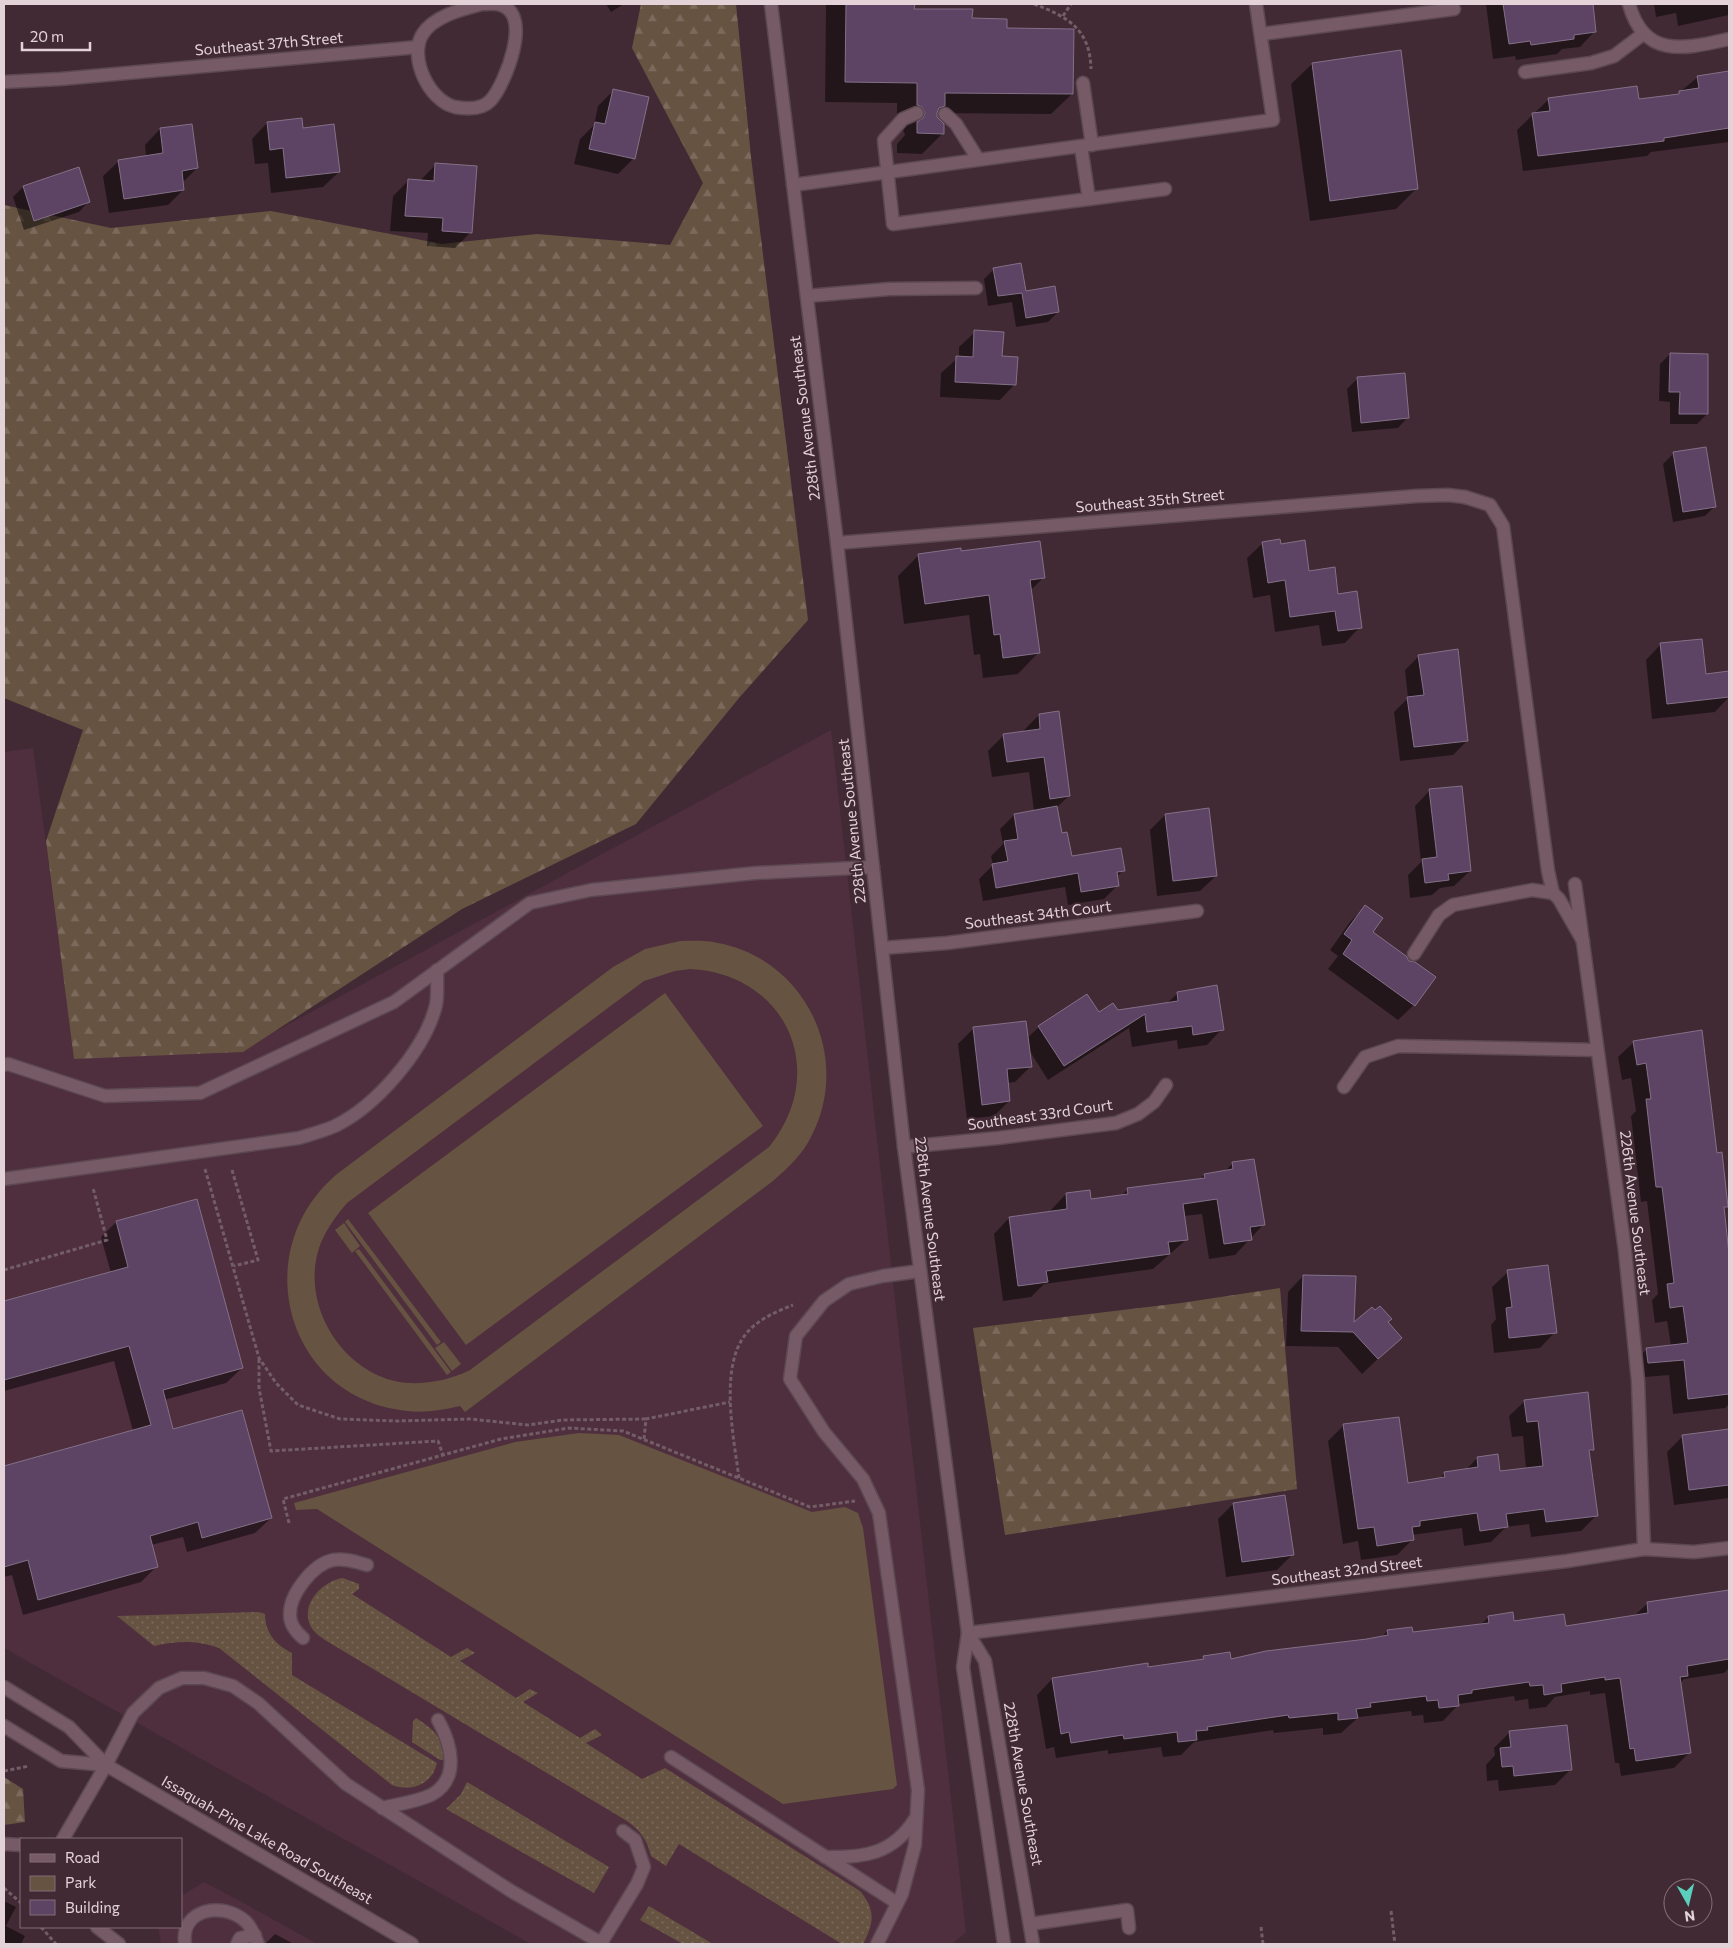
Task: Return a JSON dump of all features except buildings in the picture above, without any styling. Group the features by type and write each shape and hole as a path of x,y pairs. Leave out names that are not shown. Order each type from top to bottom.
{"street":[{"path":"482,4 502,5 512,12 516,29 515,50 503,80 491,101 479,108 452,106 439,98 426,85 418,46 423,34 438,20 464,9 482,4"},
{"name":"228th Avenue Southeast","path":"771,4 837,543 904,1147 968,1633 963,1668 1004,1944"},
{"path":"793,185 1273,120 1256,4"},
{"path":"1629,4 1632,16 1643,34 1662,45 1675,48 1729,39"},
{"path":"1260,34 1454,9"},
{"path":"1525,72 1591,63 1614,56 1643,34"},
{"name":"Southeast 37th Street","path":"4,82 60,79 418,46"},
{"path":"1083,83 1089,199"},
{"path":"917,113 903,119 884,140 892,224 1165,189"},
{"path":"945,114 956,124 978,159"},
{"path":"807,296 889,289 976,288"},
{"name":"Southeast 35th Street","path":"837,543 1416,496 1448,495 1465,497 1490,505 1503,526 1546,861 1553,893"},
{"path":"5,1062 105,1096 200,1093 394,1002 530,904 600,889 755,873 873,866"},
{"name":"226th Avenue Southeast","path":"1575,884 1625,1251 1638,1381 1644,1549"},
{"path":"1414,954 1439,915 1453,905 1532,890 1553,893 1560,899 1583,941"},
{"name":"Southeast 34th Court","path":"882,948 947,943 1197,911"},
{"path":"4,1179 299,1138 334,1126 353,1115 394,1079 418,1045 436,1005 437,970"},
{"path":"1344,1087 1365,1057 1398,1046 1598,1050"},
{"name":"Southeast 33rd Court","path":"904,1147 998,1138 1116,1123 1138,1114 1154,1102 1166,1085"},
{"path":"877,1944 897,1904 915,1845 918,1790 879,1513 863,1479 824,1432 790,1379 796,1336 824,1301 849,1284 883,1276 920,1271"},
{"name":"Southeast 32nd Street","path":"968,1633 1567,1562 1644,1549 1694,1552 1729,1548"},
{"path":"303,1638 294,1630 290,1615 292,1599 315,1568 332,1560 349,1560 367,1565"},
{"name":"228th Avenue Southeast","path":"968,1633 985,1661 1033,1944"},
{"path":"64,1838 133,1713 158,1688 182,1678 204,1678 233,1686 258,1703 346,1784 510,1891 602,1944 637,1884 644,1867 640,1850 634,1840 623,1831"},
{"name":"Issaquah-Pine Lake Road Southeast","path":"4,1687 69,1727 106,1764 412,1944"},
{"path":"382,1808 432,1794 447,1779 452,1757 448,1738 438,1720"},
{"name":"Issaquah-Pine Lake Road Southeast","path":"4,1726 61,1761 106,1764"},
{"path":"671,1757 897,1904"},
{"path":"825,1857 853,1858 884,1850 905,1834 916,1817"},
{"path":"4,1844 20,1845"},
{"path":"185,1944 185,1930 188,1922 195,1915 214,1910 229,1913 245,1921 254,1941"},
{"path":"1030,1924 1127,1910 1129,1928"},
{"path":"97,1928 119,1944"},
{"path":"237,1944 240,1938 254,1941"}],"path":[{"path":"1034,4 1063,16 1082,33 1090,58 1091,70 1083,83"},
{"path":"1063,16 1071,4"},
{"path":"200,1152 259,1358 259,1388 271,1451 438,1441 443,1455"},
{"path":"232,1170 258,1260 234,1266"},
{"path":"4,1270 107,1240 93,1188"},
{"path":"739,1478 730,1402 735,1355 743,1338 756,1324 772,1313 794,1305"},
{"path":"259,1358 276,1383 298,1405 340,1418 397,1422 470,1419 528,1425 563,1420 646,1419 730,1402"},
{"path":"644,1439 646,1419"},
{"path":"290,1524 283,1499 501,1439 570,1428 623,1430 810,1507 856,1500"},
{"path":"4,1771 29,1766"},
{"path":"4,1888 20,1902"},
{"path":"1391,1911 1396,1944"},
{"path":"1261,1927 1263,1944"},
{"path":"42,1928 56,1944"}],"shaded area":[{"path":"831,730 966,1932 952,1944 531,1944 4,1648 4,752 33,748 75,1059 278,1030"},
{"path":"204,1882 317,1944 161,1944 158,1928 182,1928 182,1895"}],"green space":[{"path":"641,4 736,4 751,157 808,620 739,698 636,824 462,909 243,1052 74,1059 46,841 83,730 4,698 4,205 111,228 271,211 442,244 537,234 670,245 703,183 632,48"},
{"path":"680,941 718,943 749,953 775,969 797,990 813,1015 823,1044 826,1074 823,1105 812,1135 800,1154 773,1181 465,1412 460,1406 434,1411 407,1411 366,1401 332,1380 308,1351 292,1317 287,1280 293,1242 309,1206 337,1174 613,967 645,949","holes":["690,969 724,975 752,988 774,1008 789,1032 796,1059 796,1088 787,1118 769,1147 470,1370 439,1381 407,1383 385,1378 364,1368 347,1353 333,1335 322,1315 316,1293 315,1270 319,1248 324,1236 334,1219 347,1203 644,981 675,971"]},
{"path":"665,993 763,1126 466,1345 368,1213"},
{"path":"348,1219 441,1342 437,1345 345,1222"},
{"path":"344,1223 360,1246 352,1253 335,1230"},
{"path":"359,1249 451,1372 447,1375 355,1251"},
{"path":"1280,1288 1297,1489 1005,1535 973,1328 1181,1303"},
{"path":"444,1342 461,1364 452,1371 435,1348"},
{"path":"579,1433 619,1435 812,1512 845,1507 858,1513 863,1528 897,1785 893,1789 783,1804 317,1509 296,1510 294,1503 515,1442"},
{"path":"343,1578 359,1584 359,1589 352,1594 451,1657 467,1648 475,1653 460,1661 516,1698 530,1689 538,1693 523,1702 580,1738 595,1729 602,1735 586,1743 642,1779 665,1768 860,1891 869,1904 872,1917 863,1944 842,1944 679,1844 666,1866 651,1856 643,1836 627,1821 325,1640 314,1631 309,1622 308,1613 310,1605 314,1597 327,1584"},
{"path":"258,1612 265,1614 267,1627 272,1638 292,1653 292,1675 437,1763 431,1777 420,1785 413,1787 406,1788 392,1785 219,1648 187,1642 154,1646 117,1616"},
{"path":"416,1718 437,1735 442,1745 445,1760 440,1760 412,1742 413,1721"},
{"path":"4,1777 23,1789 25,1822 4,1825"},
{"path":"467,1782 609,1867 594,1893 446,1809 461,1794"},
{"path":"649,1906 713,1944 683,1944 640,1920"}]}
